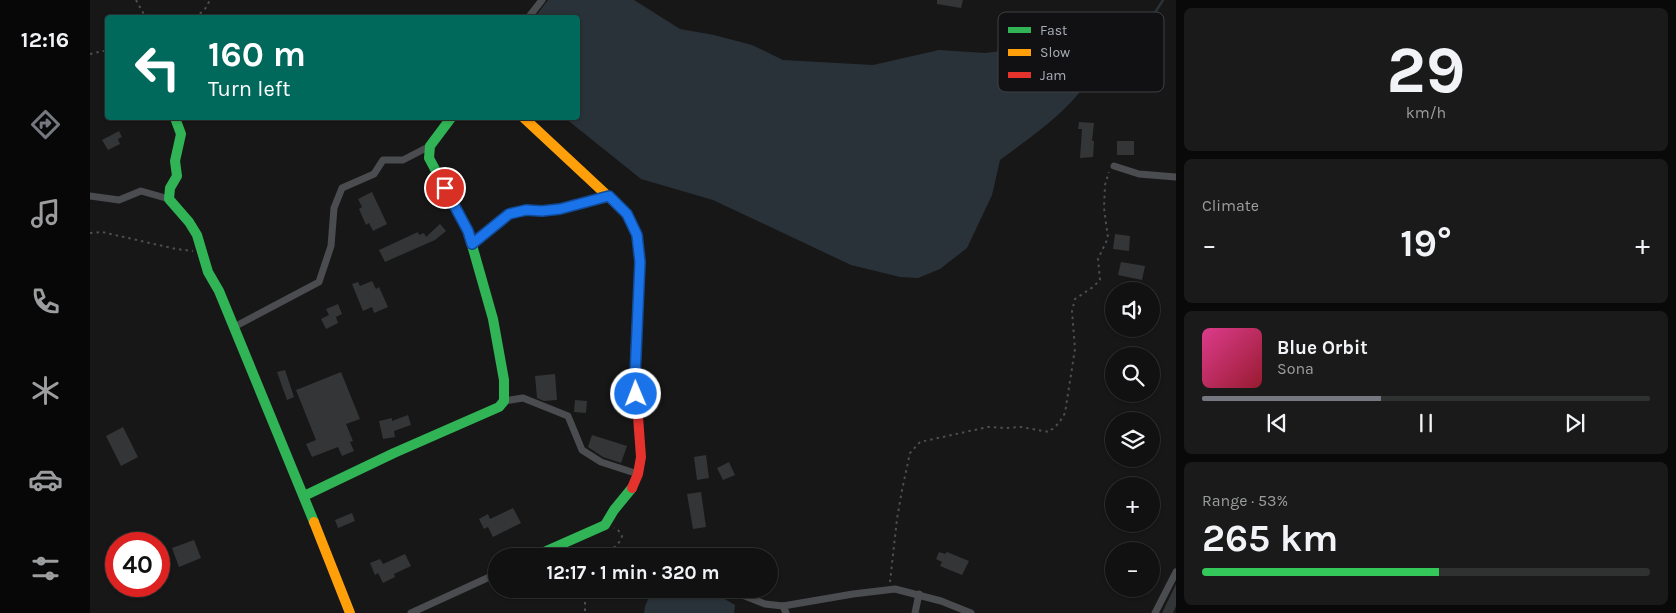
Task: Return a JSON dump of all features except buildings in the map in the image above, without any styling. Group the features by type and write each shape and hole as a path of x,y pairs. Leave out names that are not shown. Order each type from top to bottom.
{"street":[{"path":"530,15 541,1"},
{"path":"169,199 170,188 176,176 175,160 181,134 176,120"},
{"path":"234,327 320,282 331,246 334,208 342,188 374,174 383,160 403,160 430,146 450,120"},
{"path":"526,120 627,214 637,235 640,262 635,376 641,457 638,474 605,525 554,548"},
{"path":"304,496 394,453 499,407 504,401 504,380 493,319 472,244 468,231 429,158 430,146"},
{"path":"1114,166 1139,174 1176,177"},
{"path":"90,196 119,200 141,191 169,199 189,222 197,235 208,272 234,327 350,613"},
{"path":"472,244 509,214 526,210 560,209 609,196"},
{"path":"504,401 523,398 568,416 582,450 601,462 638,474"},
{"path":"1155,613 1176,572"},
{"path":"412,613 488,578"},
{"path":"750,598 785,610 853,594 889,590 919,594 971,613"},
{"path":"915,613 919,594"}],"path":[{"path":"136,0 144,15"},
{"path":"198,15 205,9 210,0"},
{"path":"90,54 105,51"},
{"path":"889,590 902,490 910,453 920,442 988,427 1005,428 1021,426 1049,432 1059,423 1065,413 1075,349 1072,311 1075,299 1100,280 1098,259 1108,238 1104,208 1105,185 1107,175 1114,166"},
{"path":"90,234 102,232 202,253"},
{"path":"605,525 618,530 622,536 620,542 612,548"},
{"path":"585,598 585,613"}],"shaded area":[{"path":"548,0 634,0 680,29 714,35 752,45 783,60 873,65 939,50 985,53 998,51 998,92 1080,92 1067,107 1000,160 992,195 967,248 940,269 918,278 900,277 851,265 713,200 641,179 567,120 580,120 580,15 537,15"},
{"path":"649,598 723,598 735,605 734,613 644,613"}],"waterway":[{"path":"1155,12 1163,0"}],"traffic: fast":[{"path":"176,120 181,134 175,161 177,176 170,188 169,199 189,222 197,235 208,272 219,291 314,522"},
{"path":"304,496 394,453 499,407 504,401 504,380 493,319 468,231 429,158 430,146 450,120"},
{"path":"553,548 605,525 614,510 632,488"}],"traffic: slow":[{"path":"526,120 627,214 637,235 640,262 636,343"},
{"path":"314,522 350,613"}],"traffic: jam":[{"path":"632,488 638,474 641,457 635,376 636,343"}],"route":[{"path":"445,188 468,231 472,244 509,214 526,210 560,209 609,196 627,214 637,235 640,262 638,343 635,376 636,394"}]}
